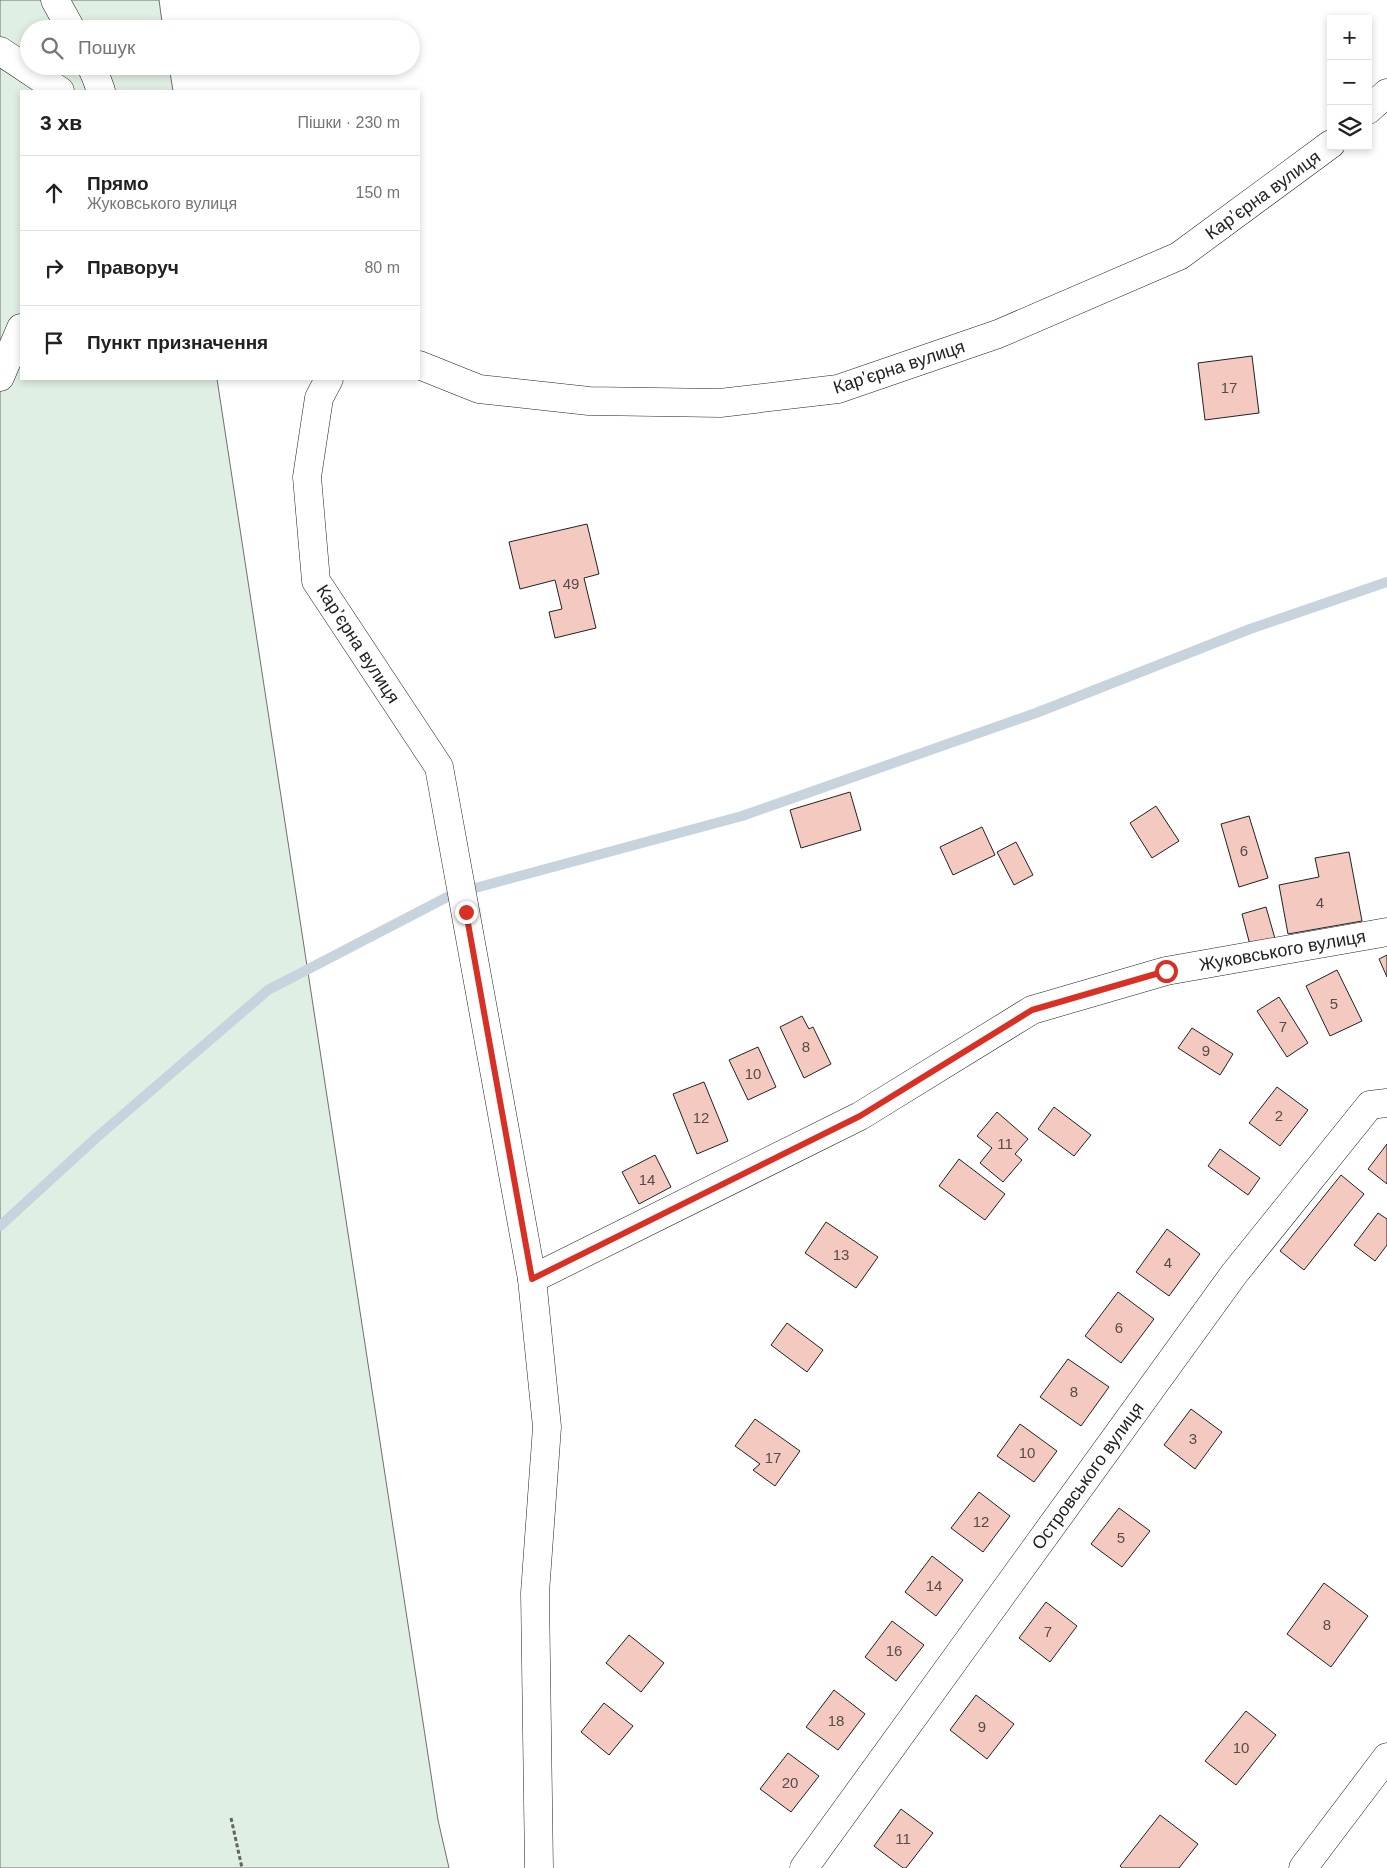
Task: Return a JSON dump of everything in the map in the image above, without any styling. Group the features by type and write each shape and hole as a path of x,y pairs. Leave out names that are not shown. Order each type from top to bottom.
{"street":[{"path":"55,0 66,20"},
{"path":"0,51 20,64"},
{"path":"36,75 58,90"},
{"path":"96,75 101,90"},
{"path":"1372,106 1387,93"},
{"name":"Карʼєрна вулиця","path":"420,365 479,388 589,401 720,403 838,389 998,334 1179,256 1327,147"},
{"path":"0,377 20,330"},
{"name":"Карʼєрна вулиця","path":"328,380 319,398 307,477 316,581 439,767 532,1279 547,1427 535,1593 538,1868"},
{"name":"Жуковського вулиця","path":"532,1279 860,1116 1032,1010 1166,971 1387,932"},
{"name":"Островського вулиця","path":"804,1868 1234,1274 1370,1105 1387,1103"},
{"path":"1303,1868 1387,1757"}],"path":[{"path":"231,1818 242,1868"}],"green space":[{"path":"0,0 159,0 162,20 20,20 20,75 170,75 173,90 20,90 20,380 217,380 438,1820 449,1868 0,1868"}],"building":[{"path":"1252,356 1259,413 1205,420 1198,363"},
{"path":"587,524 599,574 584,578 596,628 555,638 549,612 562,609 555,580 520,589 509,542"},
{"path":"850,792 861,830 801,848 790,810"},
{"path":"1156,806 1179,841 1152,858 1130,823"},
{"path":"1249,816 1268,878 1239,887 1221,824"},
{"path":"982,827 995,855 953,875 940,847"},
{"path":"1016,842 1033,875 1014,885 997,852"},
{"path":"1349,852 1362,921 1288,934 1279,885 1319,877 1315,858"},
{"path":"1266,907 1276,942 1251,949 1242,914"},
{"path":"1387,955 1387,977 1379,959"},
{"path":"1337,970 1362,1021 1330,1036 1306,986"},
{"path":"1279,997 1308,1043 1287,1057 1257,1011"},
{"path":"802,1016 809,1029 813,1027 831,1064 804,1078 780,1027"},
{"path":"1192,1028 1233,1054 1220,1075 1178,1048"},
{"path":"758,1047 776,1087 748,1100 729,1060"},
{"path":"704,1082 728,1141 697,1154 673,1094"},
{"path":"1277,1087 1308,1110 1280,1146 1249,1123"},
{"path":"1054,1107 1091,1135 1074,1156 1038,1129"},
{"path":"997,1112 1028,1139 1015,1154 1022,1160 1003,1182 980,1163 992,1148 977,1136"},
{"path":"1387,1144 1387,1184 1368,1169"},
{"path":"1220,1149 1260,1178 1248,1195 1208,1166"},
{"path":"655,1155 671,1187 639,1204 622,1172"},
{"path":"959,1159 1005,1194 985,1220 939,1186"},
{"path":"1341,1175 1364,1194 1304,1270 1280,1251"},
{"path":"1378,1213 1387,1219 1387,1245 1375,1261 1354,1245"},
{"path":"826,1222 878,1257 856,1288 805,1253"},
{"path":"1167,1229 1200,1254 1169,1296 1136,1272"},
{"path":"1118,1292 1154,1319 1121,1363 1085,1336"},
{"path":"787,1323 823,1350 807,1372 771,1345"},
{"path":"1068,1359 1109,1387 1081,1426 1040,1397"},
{"path":"1191,1409 1222,1432 1195,1469 1164,1445"},
{"path":"755,1419 800,1451 775,1486 753,1470 760,1464 735,1446"},
{"path":"1020,1424 1057,1451 1034,1482 997,1456"},
{"path":"979,1492 1010,1516 983,1552 951,1528"},
{"path":"1119,1508 1150,1531 1122,1567 1091,1544"},
{"path":"932,1556 963,1580 936,1616 905,1592"},
{"path":"1324,1583 1368,1616 1331,1667 1287,1634"},
{"path":"1046,1602 1077,1626 1050,1662 1019,1638"},
{"path":"892,1621 924,1645 896,1681 865,1657"},
{"path":"629,1635 664,1663 641,1692 606,1663"},
{"path":"834,1690 865,1714 838,1750 806,1727"},
{"path":"976,1695 1014,1724 987,1759 950,1730"},
{"path":"604,1703 633,1726 609,1755 581,1732"},
{"path":"1246,1711 1276,1735 1236,1785 1205,1761"},
{"path":"788,1753 819,1776 791,1812 760,1789"},
{"path":"901,1809 933,1833 906,1868 903,1868 874,1846"},
{"path":"1160,1815 1198,1844 1179,1868 1122,1868 1120,1866"}],"waterway":[{"path":"0,1226 96,1138 268,990 453,894 742,816 1036,713 1250,629 1387,582"}],"route":[{"path":"466,912 532,1279 860,1116 1032,1010 1166,971"}]}
